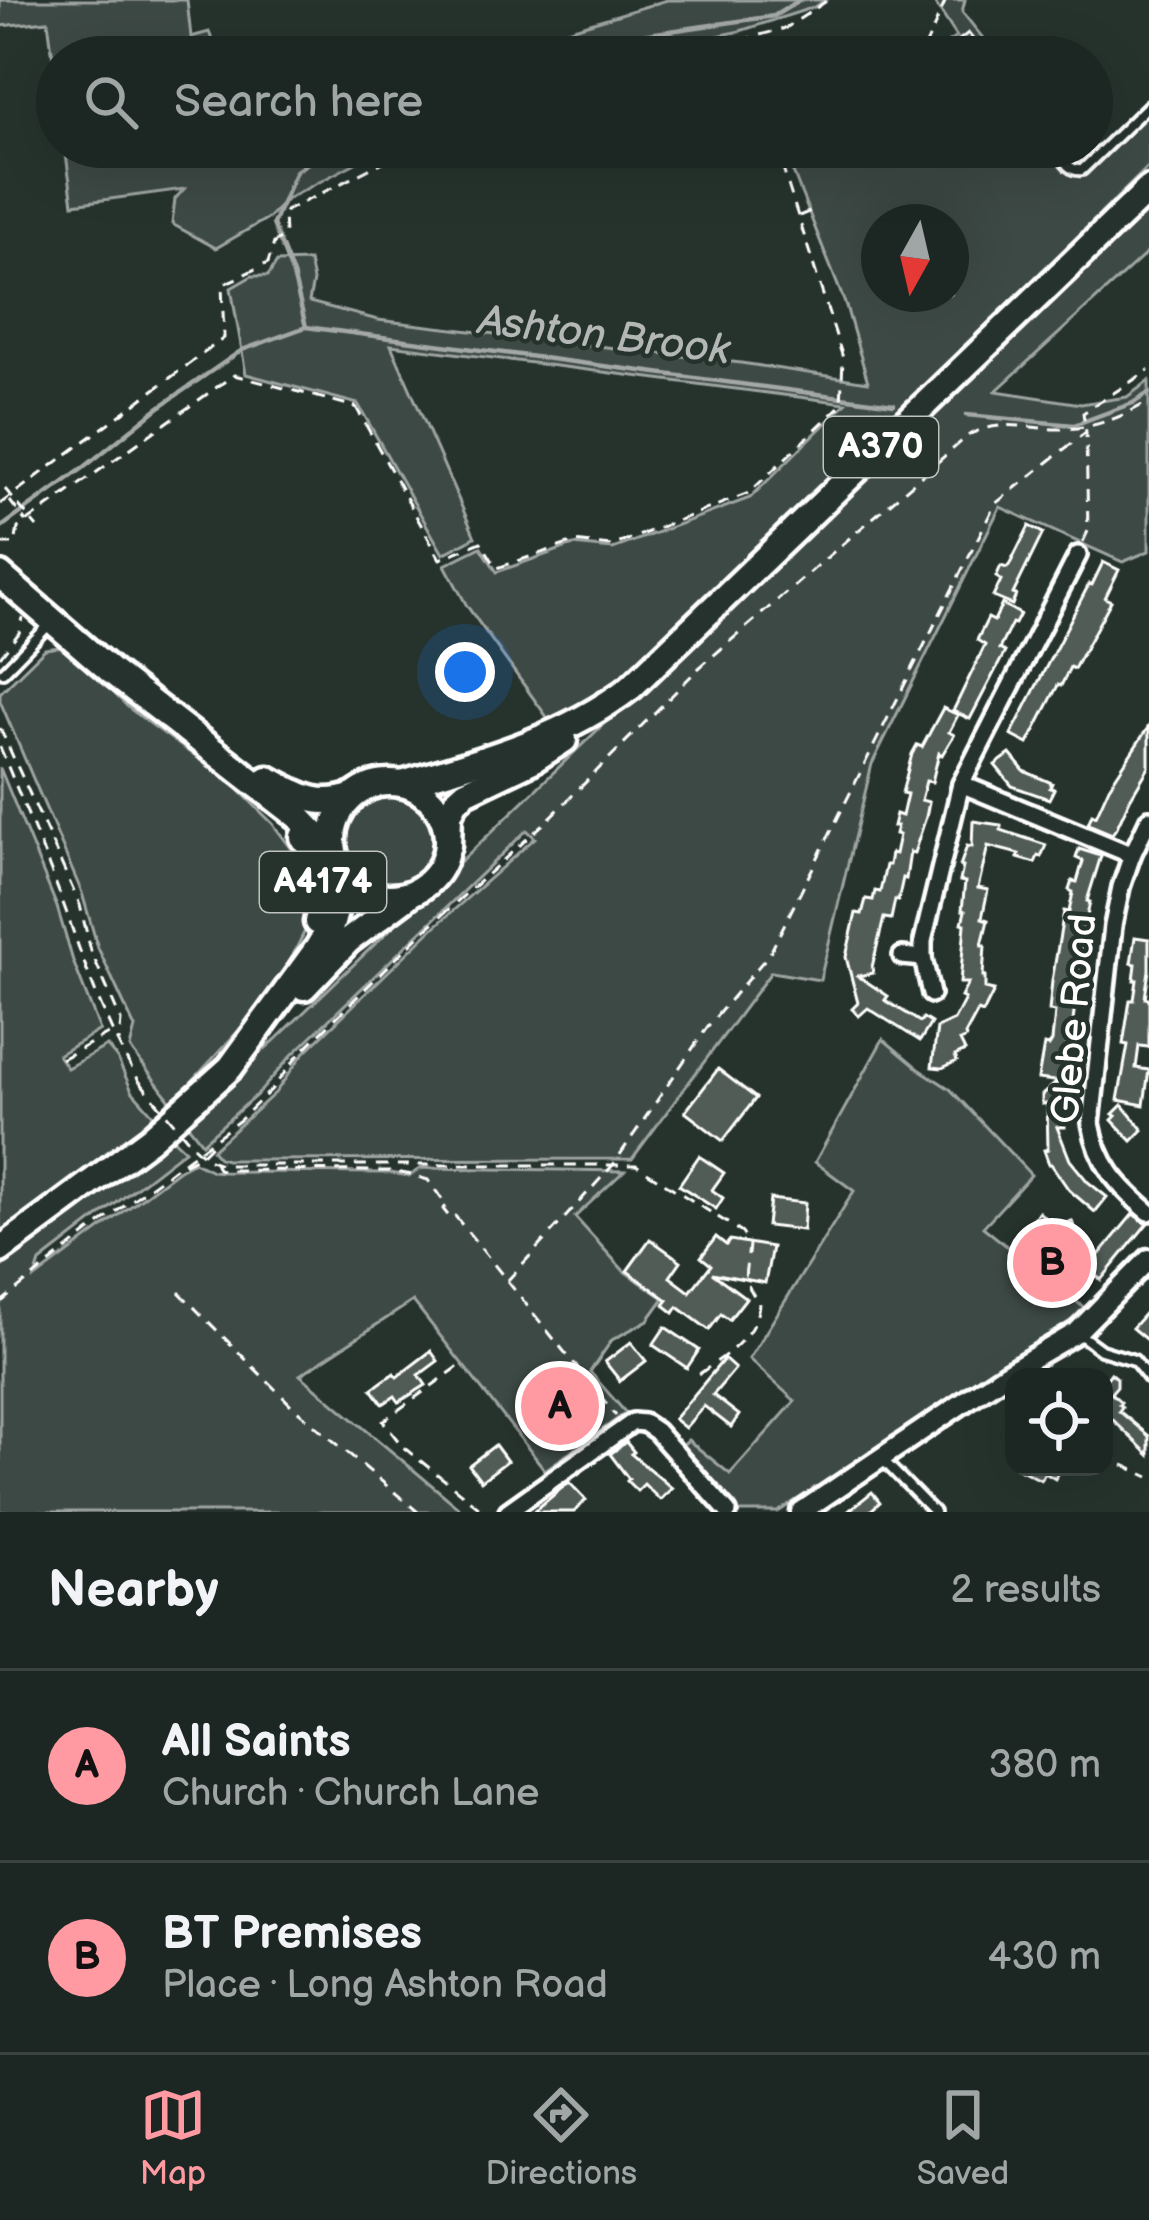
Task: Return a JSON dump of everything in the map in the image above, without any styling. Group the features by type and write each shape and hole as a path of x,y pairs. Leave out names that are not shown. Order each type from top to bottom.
{"main road":[{"name":"A370","path":"402,784 478,761 581,720 631,687 1149,190"},
{"name":"A4174","path":"0,575 113,673 228,760 309,844 322,871 324,897 302,957 263,1025"},
{"name":"A370","path":"448,846 449,814 456,801 564,740 581,720"},
{"path":"228,760 308,799 334,802 368,787 402,784 421,792 446,825 448,846 436,876 348,941 263,1025"},
{"path":"228,760 300,818 358,889 374,896 410,895"},
{"path":"0,1250 181,1113 230,1068 331,926 340,868 332,842 334,825 353,796"}],"street":[{"path":"931,994 923,941 962,784 1057,578 1078,555"},
{"path":"962,784 1132,855"},
{"name":"Glebe Road","path":"1149,819 1121,887 1113,926 1091,1123 1111,1176 1149,1212"},
{"path":"902,956 923,958"},
{"path":"1025,1368 1077,1332 1148,1264"},
{"path":"801,1512 821,1506 881,1458 1005,1382"},
{"path":"508,1511 633,1422 656,1431 728,1512"}],"lane":[{"path":"1113,140 1149,105"},
{"path":"3,671 52,622"},
{"path":"1077,1332 1101,1350 1134,1360 1149,1379"},
{"path":"881,1458 934,1512"}],"path":[{"path":"756,36 786,28 828,0"},
{"path":"930,36 946,0"},
{"path":"0,504 224,338 221,285 268,262 274,243 285,236 284,212 371,168"},
{"path":"0,544 15,544 18,528 234,375 356,407 440,559 481,542 497,568 574,542 612,546 748,493 841,405 843,387 843,358 783,168"},
{"path":"798,217 813,210"},
{"path":"1078,555 1088,531 1083,412 1149,370"},
{"path":"0,1304 240,1120 378,976 548,820 699,668 969,435 985,426 1085,427 1149,401"},
{"path":"508,1280 614,1165 708,1026 770,953 995,504 1085,427"},
{"path":"5,489 37,527"},
{"path":"0,657 22,626 22,613"},
{"path":"0,728 80,905 91,951 121,1021 118,1043"},
{"path":"0,747 118,1043 140,1082 199,1154 224,1165 637,1165 742,1233 749,1244 744,1277 759,1303 756,1320 741,1341 695,1377"},
{"path":"61,1059 113,1031"},
{"path":"215,1161 223,1170 390,1171 428,1180 451,1219 455,1216 625,1426"},
{"path":"178,1292 291,1405 418,1512"},
{"path":"458,1367 383,1421 403,1447 485,1512"},
{"path":"1113,1460 1149,1477"}],"shaded area":[{"path":"0,0 187,0 191,36 50,36 48,21 0,26"},
{"path":"667,0 826,0 718,36 547,36"},
{"path":"933,0 965,0 962,12 981,36 956,36"},
{"path":"1149,112 1149,166 616,691 549,720 467,606 445,565 481,547 497,572 573,545 613,549 750,498 846,403 391,345 475,537 443,554 358,404 246,374 231,288 252,276 268,276 277,262 309,261 313,281 309,302 378,320 868,382 846,306 791,168 1113,168 1113,146"},
{"path":"68,168 346,168 287,199 268,218 216,248 172,224 175,199 184,189 73,204"},
{"path":"1149,207 1149,251 996,391 1081,404 1127,397 1149,381 1149,551 1123,562 1000,507 872,764 820,980 771,972 632,1159 219,1158 212,1150 275,1093 303,1054 535,838 527,830 202,1143 183,1119 273,1042"},
{"path":"60,647 76,655 129,708 233,784 273,824 304,865 314,894 309,923 275,991 172,1103 130,1048 135,1028 98,948 82,893 0,701 0,693 45,649"},
{"path":"0,768 57,907 100,1030 58,1055 67,1068 107,1046 132,1091 155,1117 0,1240"},
{"path":"387,797 405,800 420,810 430,825 430,861 420,876 405,886 387,889 369,886 354,876 344,861 341,843 344,825 354,810 369,800"},
{"path":"883,1039 950,1089 1031,1175 983,1227 1087,1310 778,1512 735,1512 680,1447 688,1440 730,1474 795,1401 749,1359 854,1191 815,1162"},
{"path":"168,1134 185,1150 40,1262 35,1278 194,1162 223,1172 409,1176 421,1168 624,1171 575,1217 624,1271 664,1298 648,1320 612,1340 590,1372 626,1413 545,1470 413,1301 300,1375 464,1512 0,1512 0,1268"}],"building":[{"path":"1029,526 1043,533 1012,605 993,597 1001,580 996,577 1001,566 1010,564"},
{"path":"1103,562 1119,570 1105,598 1111,601 1074,669 1070,667 1058,685 1028,744 1011,735"},
{"path":"1002,604 1020,614 999,649 1005,652 970,719 953,711 985,645 977,640"},
{"path":"943,708 958,715 949,732 954,735 939,753 932,782 926,781 921,800 929,802 926,817 914,853 910,852 891,919 884,918 873,973 858,976 888,996 885,1000 920,1022 923,1018 931,1023 920,1041 868,1008 859,1016 852,1009 858,1003 846,957 856,913 862,914 866,899 873,900 875,891 880,892 886,865 891,853 895,854 899,835 893,826 896,814 902,816 907,794 902,793 912,754 917,745 922,747"},
{"path":"1149,726 1149,767 1117,827 1112,834 1088,824 1092,814 1096,816"},
{"path":"1010,754 1024,771 1052,783 1049,799 1012,786 995,765"},
{"path":"973,821 1001,825 1001,830 1046,845 1035,863 988,846 978,888 988,890 982,918 988,920 982,945 983,976 985,989 994,991 960,1041 965,1051 955,1056 957,1061 932,1067 937,1028 954,1020 968,983 960,983 965,882 960,881 960,866 967,846 972,847"},
{"path":"1079,849 1101,856 1087,901 1063,1082 1038,1079 1044,1045 1052,1041 1052,981 1064,911 1069,912 1073,892 1069,890 1072,881 1077,882 1083,861 1076,858"},
{"path":"1135,937 1149,939 1145,998 1149,998 1149,1047 1139,1046 1136,1068 1149,1070 1144,1105 1118,1100 1128,1045 1123,1044 1137,980 1136,964 1131,963"},
{"path":"718,1069 756,1098 723,1141 685,1112"},
{"path":"1056,1083 1067,1084 1065,1127 1057,1127 1070,1160 1107,1197 1095,1212 1069,1190 1044,1150 1048,1149 1047,1104 1042,1104 1042,1095"},
{"path":"1122,1105 1143,1130 1132,1141 1112,1120"},
{"path":"699,1156 724,1173 712,1190 723,1198 716,1209 679,1185"},
{"path":"770,1199 805,1203 803,1230 767,1226"},
{"path":"1039,1212 1055,1227 1072,1221 1079,1242 1051,1252 1084,1279 1073,1291 1020,1246 1034,1229 1029,1224"},
{"path":"1133,1214 1147,1224 1101,1280 1085,1267"},
{"path":"716,1237 726,1245 730,1240 772,1247 765,1283 712,1273 746,1298 729,1320 721,1314 709,1330 678,1307 674,1313 664,1305 668,1300 627,1271 650,1239 681,1261 670,1277 690,1292 711,1265 701,1257"},
{"path":"1149,1309 1149,1342 1132,1328"},
{"path":"665,1327 699,1350 687,1368 653,1345"},
{"path":"631,1342 646,1361 620,1381 605,1362"},
{"path":"431,1351 438,1361 419,1375 426,1385 399,1402 395,1396 383,1404 372,1389"},
{"path":"724,1359 735,1369 713,1395 739,1415 731,1427 704,1406 685,1428 674,1419"},
{"path":"581,1391 582,1399 593,1398 594,1413 582,1414 583,1423 573,1424 574,1432 529,1423 526,1397"},
{"path":"1113,1395 1121,1402 1119,1411 1149,1436 1149,1455 1113,1420"},
{"path":"626,1442 631,1454 672,1488 660,1500 644,1484 637,1491 610,1454"},
{"path":"495,1445 507,1461 481,1481 469,1465"},
{"path":"569,1482 586,1500 574,1512 533,1512"},
{"path":"872,1492 880,1502 869,1512 847,1512"}],"waterway":[{"path":"635,36 774,16 800,0"},
{"path":"0,528 242,350 306,327 273,224 300,168"},
{"name":"Ashton Brook","path":"306,327 894,404"},
{"name":"Ashton Brook","path":"966,415 1074,425 1149,393"}],"place":[{"name":"BT Premises","path":"1052,1263"},
{"name":"All Saints","path":"560,1406"}]}
